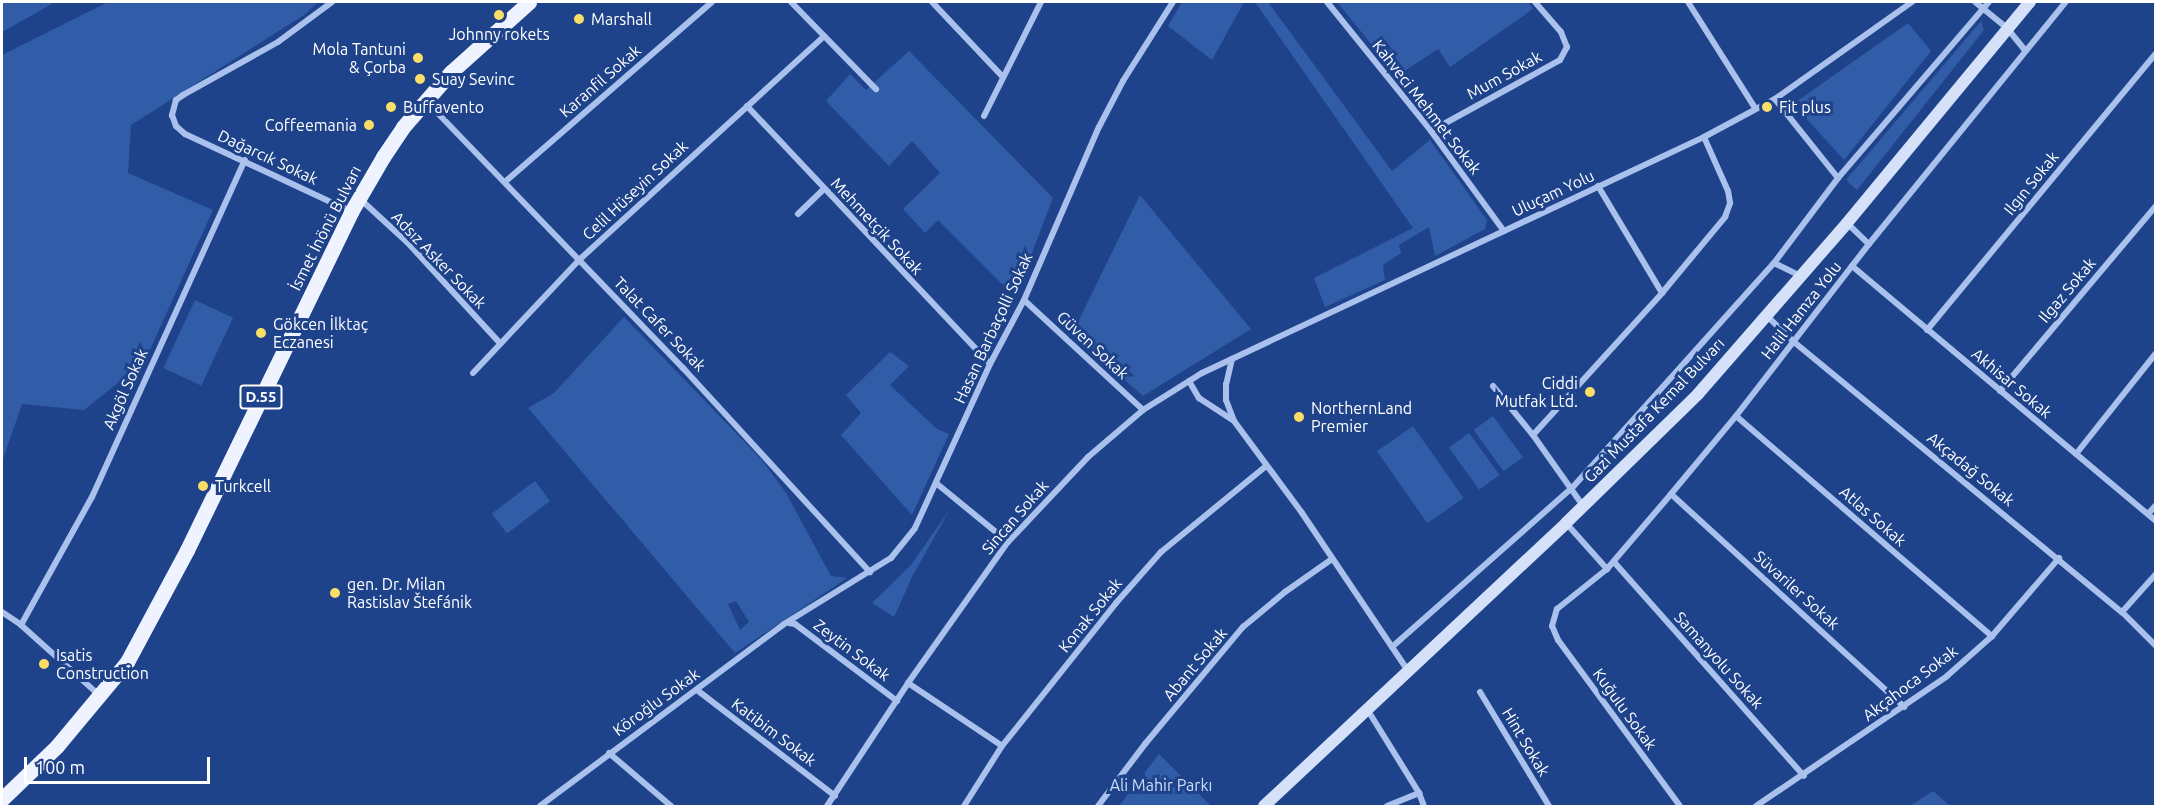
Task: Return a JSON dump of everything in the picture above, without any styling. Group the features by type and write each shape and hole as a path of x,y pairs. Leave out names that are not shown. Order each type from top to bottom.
{"main road":[{"name":"İsmet İnönü Bulvarı","path":"2,799 57,746 127,662 158,607 354,205 383,157 425,100 451,72 529,2"},
{"name":"Gazi Mustafa Kemal Bulvarı","path":"1264,807 1566,523 1698,394 1847,223 2030,2"}],"street":[{"name":"Dağarcık Sokak","path":"332,2 278,42 176,100 172,115 176,126 185,134 354,205"},
{"name":"Karanfil Sokak","path":"506,181 712,2"},
{"path":"791,2 876,89"},
{"path":"932,2 1003,77"},
{"path":"984,116 1041,2"},
{"name":"Hasan Barbaçolli Sokak","path":"789,622 891,558 915,528 990,364 1024,300 1099,127 1123,81 1173,2"},
{"name":"Kahveci Mehmet Sokak","path":"1327,2 1431,131 1504,231"},
{"name":"Mum Sokak","path":"1431,131 1560,60 1567,47 1561,32 1535,2"},
{"path":"1688,2 1755,108"},
{"name":"Uluçam Yolu","path":"1190,381 1704,137 1775,99 1912,2"},
{"path":"1976,2 2007,28 2025,50"},
{"path":"1392,647 1572,488 1774,263 1838,178 1989,2"},
{"name":"Halil Hamza Yolu","path":"1552,626 1557,609 1614,562 1736,416 1869,244 2066,2"},
{"name":"Celil Hüseyin Sokak","path":"473,373 499,342 579,260 824,36"},
{"name":"Ilgın Sokak","path":"1927,330 2156,53"},
{"path":"1775,99 1838,178"},
{"name":"Talat Cafer Sokak","path":"425,100 506,181 745,434 870,573"},
{"name":"Mehmetçik Sokak","path":"747,106 990,364"},
{"path":"1533,435 1662,293 1725,217 1730,203 1728,191 1704,137"},
{"name":"Akgöl Sokak","path":"21,626 92,497 245,160"},
{"path":"1598,186 1662,293"},
{"path":"798,214 824,189"},
{"name":"Adsız Asker Sokak","path":"354,205 407,242 499,342"},
{"name":"Ilgaz Sokak","path":"2000,391 2156,206"},
{"path":"1847,223 1869,244"},
{"path":"1774,263 1802,276"},
{"name":"Akhisar Sokak","path":"1852,266 2156,521"},
{"name":"Güven Sokak","path":"1024,300 1143,410"},
{"name":"Akçadağ Sokak","path":"1767,316 1794,342 2122,612 2156,646"},
{"path":"2076,454 2156,353"},
{"path":"1232,360 1226,384 1226,400 1234,421 1332,558 1408,672"},
{"path":"1190,381 1199,398 1234,421"},
{"name":"Sincan Sokak","path":"826,807 908,683 1008,542 1088,457 1143,410 1190,381"},
{"path":"1494,386 1533,435 1583,506"},
{"name":"Atlas Sokak","path":"1736,416 1992,636"},
{"name":"Konak Sokak","path":"964,807 1002,746 1116,603 1161,552 1266,466"},
{"path":"936,483 1008,542"},
{"name":"Süvariler Sokak","path":"1671,494 1904,707"},
{"path":"2148,514 2156,505"},
{"path":"1566,523 1607,569"},
{"name":"Abant Sokak","path":"1098,807 1145,744 1243,627 1285,592 1332,558"},
{"name":"Akçahoca Sokak","path":"1756,807 1904,707 1947,675 1992,636 2058,558"},
{"name":"Samanyolu Sokak","path":"1614,562 1804,776"},
{"path":"2122,612 2156,574"},
{"path":"2,612 99,695"},
{"name":"Köroğlu Sokak","path":"540,807 609,753 789,622"},
{"name":"Zeytin Sokak","path":"789,622 795,624 897,701"},
{"name":"Kuğulu Sokak","path":"1552,626 1558,640 1680,807"},
{"path":"908,683 1002,746"},
{"name":"Katibim Sokak","path":"697,690 835,796"},
{"name":"Hint Sokak","path":"1480,692 1549,807"},
{"path":"1367,709 1419,793 1424,807"},
{"path":"609,753 671,807"},
{"path":"1387,807 1419,793"}],"green space":[{"path":"2,2 50,2 52,4 2,32"},
{"path":"108,2 318,2 304,15 131,125 128,173 213,210 145,361 84,410 22,404 2,462 2,55"},
{"path":"1182,2 1244,2 1212,60 1168,26"},
{"path":"1255,2 1268,2 1392,171 1430,140 1487,220 1485,229 1435,256 1429,227 1399,245 1401,253 1383,265 1385,280 1325,307 1314,278 1413,228"},
{"path":"1337,2 1528,2 1533,9 1450,67 1438,49 1397,76"},
{"path":"1981,21 1984,30 1857,190 1846,180"},
{"path":"1908,23 1931,51 1844,160 1793,104"},
{"path":"909,51 1053,198 1015,297 938,220 925,233 903,209 940,173 912,141 889,166 826,101 850,74 866,90"},
{"path":"1140,195 1251,329 1143,396 1072,334"},
{"path":"195,300 233,318 201,386 163,368"},
{"path":"624,317 761,459 786,493 831,576 847,578 735,653 528,408 554,393","holes":["736,601 749,622 740,630 728,604"]},
{"path":"890,352 909,366 890,385 937,429 949,434 912,515 841,435 861,413 846,395"},
{"path":"1493,416 1523,457 1504,471 1474,430"},
{"path":"1413,426 1463,498 1427,523 1377,451"},
{"path":"1469,433 1500,475 1479,490 1449,448"},
{"path":"535,481 550,501 507,533 492,513"},
{"path":"950,509 912,577 894,617 872,603 911,565"},
{"name":"Ali Mahir Parkı","path":"1159,754 1211,806 1119,806"},
{"path":"1933,791 1950,806 1910,806"}],"place":[{"name":"Johnny rokets","path":"499,15"},
{"name":"Marshall","path":"579,19"},
{"name":"Mola Tantuni & Çorba","path":"418,58"},
{"name":"Suay Sevinc","path":"420,79"},
{"name":"Buffavento","path":"391,107"},
{"name":"Fit plus","path":"1767,107"},
{"name":"Coffeemania","path":"369,125"},
{"name":"Gökcen İlktaç Eczanesi","path":"261,333"},
{"name":"Ciddi Mutfak Ltd.","path":"1590,392"},
{"name":"NorthernLand Premier","path":"1299,417"},
{"name":"Turkcell","path":"203,486"},
{"name":"gen. Dr. Milan Rastislav Štefánik","path":"335,593"},
{"name":"Isatis Construction","path":"44,664"}]}
